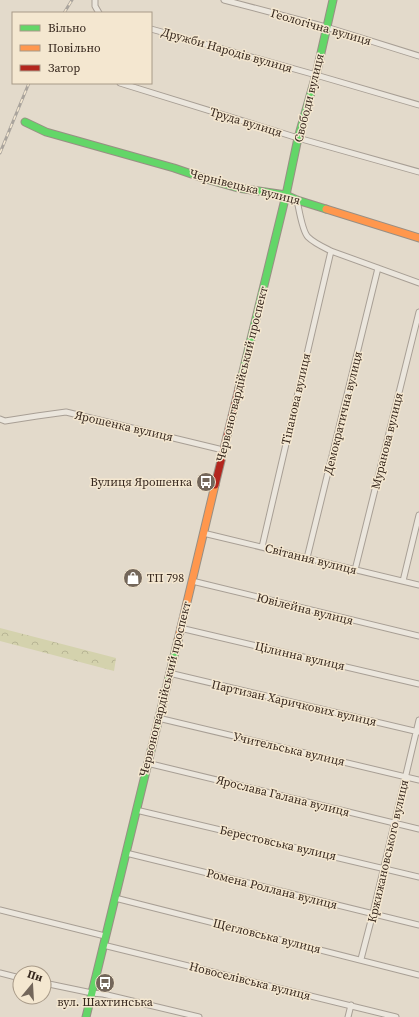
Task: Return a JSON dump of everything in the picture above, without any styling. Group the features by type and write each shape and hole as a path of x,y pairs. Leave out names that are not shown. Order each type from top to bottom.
{"main road":[{"name":"Свободи вулиця","path":"279,220 298,138 316,75 332,0"},
{"name":"Чернівецька вулиця","path":"26,122 46,132 174,168 238,188 286,195 297,200 419,238"},
{"name":"Червоногвардійський проспект","path":"86,1017 279,220"}],"street":[{"path":"95,0 95,6 98,12"},
{"name":"Геологічна вулиця","path":"224,0 326,28 419,56"},
{"name":"Дружби Народів вулиця","path":"152,29 419,105"},
{"name":"Труда вулиця","path":"123,84 298,138 419,172"},
{"path":"297,200 302,217 303,228 308,237 330,251 419,283"},
{"name":"Тіпанова вулиця","path":"262,547 330,251"},
{"name":"Демократична вулиця","path":"307,558 378,268"},
{"name":"Муранова вулиця","path":"355,570 419,312"},
{"name":"Ярошенка вулиця","path":"0,419 5,422 66,412 224,450"},
{"path":"403,581 419,514"},
{"name":"Світання вулиця","path":"203,533 419,585"},
{"name":"Ювілейна вулиця","path":"192,581 419,636"},
{"name":"Цілинна вулиця","path":"180,628 419,684"},
{"name":"Партизан Харичкових вулиця","path":"169,673 418,732"},
{"name":"Учительська вулиця","path":"158,718 419,780"},
{"name":"Кржижановського вулиця","path":"361,959 384,869 405,776 418,732 419,720"},
{"name":"Ярослава Галана вулиця","path":"147,763 419,829"},
{"name":"Берестовська вулиця","path":"136,810 419,877"},
{"name":"Ромена Роллана вулиця","path":"126,853 419,924"},
{"name":"Щегловська вулиця","path":"115,898 361,959 419,975"},
{"path":"0,910 105,936"},
{"name":"Новоселівська вулиця","path":"103,945 396,1017"},
{"path":"0,973 12,976"},
{"path":"52,985 103,994 199,1017"},
{"path":"348,1017 351,1005"}],"green space":[{"path":"0,628 116,658 114,671 0,641"}],"railway":[{"path":"65,12 72,0"},
{"path":"0,153 29,84"}],"traffic: fast":[{"path":"239,388 286,195 298,138 316,75 333,0"},
{"path":"25,122 46,132 174,168 206,179 238,188 286,195 326,209"},
{"path":"86,1017 178,640"}],"traffic: slow":[{"path":"326,209 419,238"},
{"path":"178,640 215,485"}],"traffic: jam":[{"path":"215,485 239,388"}],"place":[{"name":"Вулиця Ярошенка","path":"206,482"},
{"name":"ТП 798","path":"133,578"},
{"name":"вул. Шахтинська","path":"105,983"}]}
